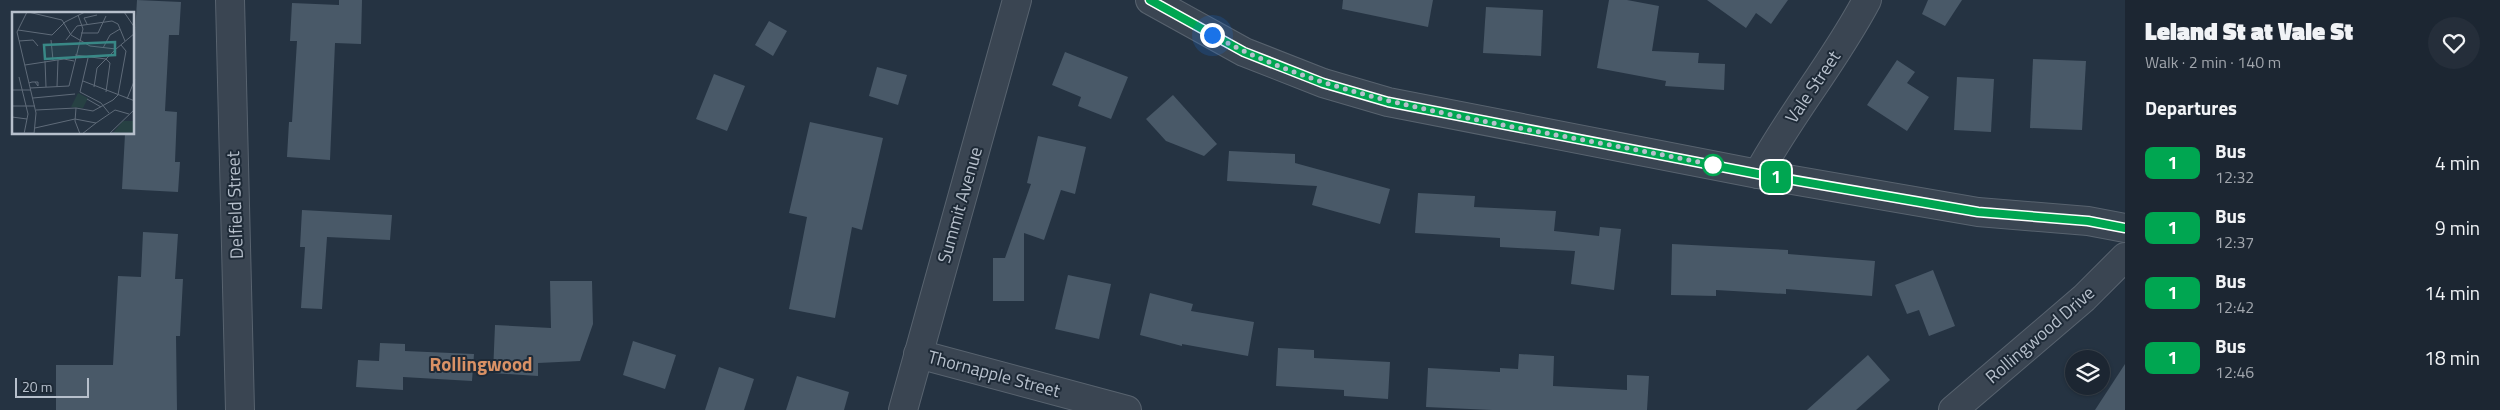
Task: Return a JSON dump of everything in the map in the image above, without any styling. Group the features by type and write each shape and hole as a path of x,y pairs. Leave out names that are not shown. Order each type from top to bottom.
{"street":[{"name":"Delfield Street","path":"230,0 240,410"},
{"name":"Summit Avenue","path":"903,410 1017,0"},
{"path":"1150,0 1244,52 1323,83 1379,100 1758,174 1978,212 2088,221 2125,228"},
{"name":"Vale Street","path":"1758,174 1773,146 1847,38 1867,0"},
{"name":"Rollingwood Drive","path":"1953,410 2084,298 2125,257"},
{"name":"Thornapple Street","path":"918,354 1127,410"}],"building":[{"path":"137,0 181,2 179,35 169,35 165,111 177,112 175,162 180,162 178,192 122,189 125,135 135,135 135,33"},
{"path":"339,0 362,0 361,44 335,43 330,160 287,157 289,122 292,122 297,41 290,41 292,3 339,5"},
{"path":"1343,0 1433,0 1428,27 1342,9"},
{"path":"1609,0 1627,0 1659,6 1652,51 1699,53 1698,63 1725,64 1724,90 1665,86 1666,81 1597,68"},
{"path":"1707,0 1788,0 1771,24 1756,13 1746,28"},
{"path":"1928,0 1962,0 1945,26 1922,14"},
{"path":"1486,7 1543,10 1541,56 1483,53"},
{"path":"769,21 787,31 773,56 755,45"},
{"path":"1065,52 1128,77 1111,119 1078,106 1081,97 1052,85"},
{"path":"2033,59 2086,61 2082,130 2030,128"},
{"path":"1897,60 1915,72 1907,83 1929,97 1907,131 1867,105"},
{"path":"877,67 907,75 898,105 869,96"},
{"path":"714,74 745,86 727,131 696,119"},
{"path":"1957,77 1994,79 1991,132 1954,130"},
{"path":"1173,95 1217,144 1204,156 1166,141 1146,119"},
{"path":"810,122 883,138 862,230 852,227 835,318 789,309 807,217 789,213"},
{"path":"1038,136 1086,147 1075,194 1061,190 1044,240 1024,233 1024,301 993,301 993,258 1005,258 1031,184 1027,183"},
{"path":"1229,151 1295,154 1295,163 1390,189 1380,224 1312,205 1317,186 1227,181"},
{"path":"1418,193 1475,196 1474,207 1556,211 1554,231 1599,236 1600,227 1621,229 1614,290 1571,284 1575,251 1500,247 1500,238 1415,233"},
{"path":"302,210 392,215 390,240 327,237 322,309 301,308 305,247 300,247"},
{"path":"143,232 178,234 175,279 183,279 180,336 176,336 177,410 56,410 56,365 113,365 118,276 141,277"},
{"path":"1672,244 1788,250 1788,254 1875,261 1872,296 1786,289 1786,294 1716,290 1716,296 1671,295"},
{"path":"1933,270 1955,326 1929,336 1919,310 1907,314 1895,285"},
{"path":"1068,275 1111,284 1099,339 1055,329"},
{"path":"550,281 592,281 593,324 580,361 538,363 538,376 493,373 495,325 551,328"},
{"path":"1150,293 1193,304 1191,311 1254,322 1248,356 1182,344 1182,346 1140,335"},
{"path":"633,341 676,355 665,389 623,375"},
{"path":"380,343 405,344 405,351 474,354 472,381 403,377 403,390 356,387 358,360 379,361"},
{"path":"1278,348 1314,350 1314,358 1390,362 1388,399 1344,396 1344,390 1276,386"},
{"path":"1519,354 1554,356 1553,386 1627,390 1627,375 1649,376 1647,410 1492,410 1426,407 1428,368 1500,372 1500,368 1518,369"},
{"path":"1868,355 1890,380 1856,410 1807,410"},
{"path":"2125,364 2125,410 2095,410 2105,395 2110,395 2110,387"},
{"path":"719,367 754,379 744,410 705,410"},
{"path":"797,376 849,392 844,410 786,410"}],"bus line":[{"name":"1","path":"1150,0 1244,52 1323,83 1388,102 1758,174 1978,212 2088,221 2125,228"}],"district":[{"name":"Rollingwood","path":"481,364"}],"route":[{"path":"1212,35 1244,52 1323,83 1388,102 1720,166 1713,165"}]}
